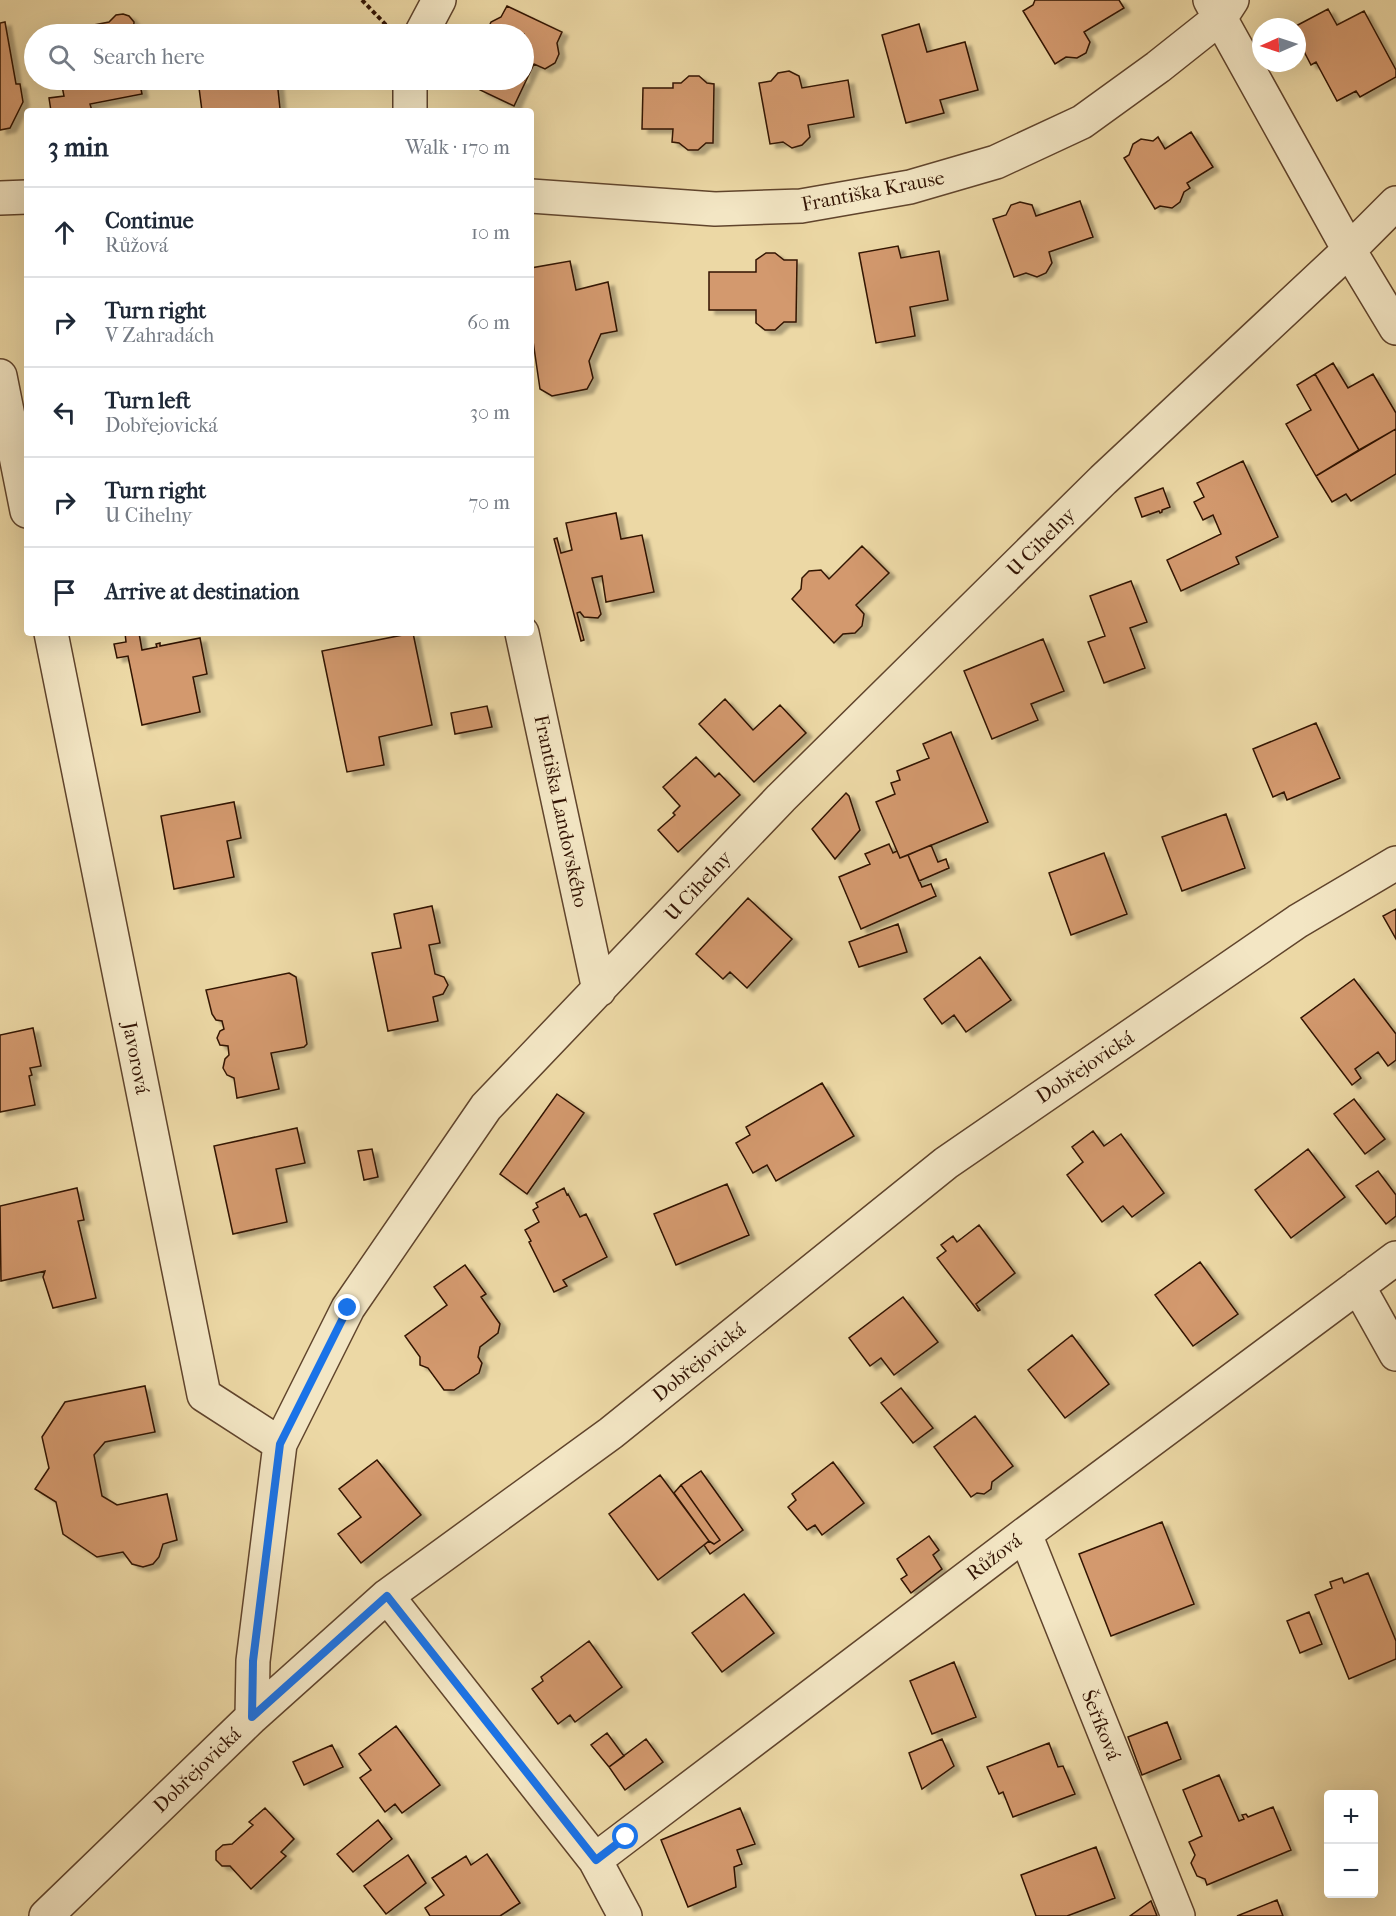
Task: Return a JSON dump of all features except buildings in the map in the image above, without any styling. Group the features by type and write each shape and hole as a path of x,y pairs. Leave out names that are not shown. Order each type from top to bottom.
{"street":[{"path":"426,24 439,0"},
{"path":"1221,6 1349,250 1396,328"},
{"name":"Františka Krause","path":"534,196 715,209 801,206 910,188 996,162 1082,122 1158,67 1221,6"},
{"path":"410,90 410,108"},
{"path":"0,198 24,197"},
{"name":"U Cihelny","path":"252,1717 253,1661 280,1444 348,1308 486,1107 790,790 1103,480 1349,250 1396,203"},
{"path":"0,376 24,496"},
{"name":"Javorová","path":"52,636 204,1395 280,1444"},
{"name":"Františka Landovského","path":"523,636 599,990"},
{"name":"Dobřejovická","path":"46,1916 252,1717 387,1596 611,1432 946,1163 1298,921 1396,863"},
{"name":"Růžová","path":"596,1860 1025,1534 1396,1258"},
{"path":"1358,1286 1396,1354"},
{"name":"Šeříková","path":"1025,1534 1178,1916"},
{"path":"387,1596 596,1860 626,1916"}],"path":[{"path":"362,0 385,24"}],"route":[{"path":"348,1308 280,1444 253,1661 252,1717 387,1596 596,1860 626,1837"}]}
